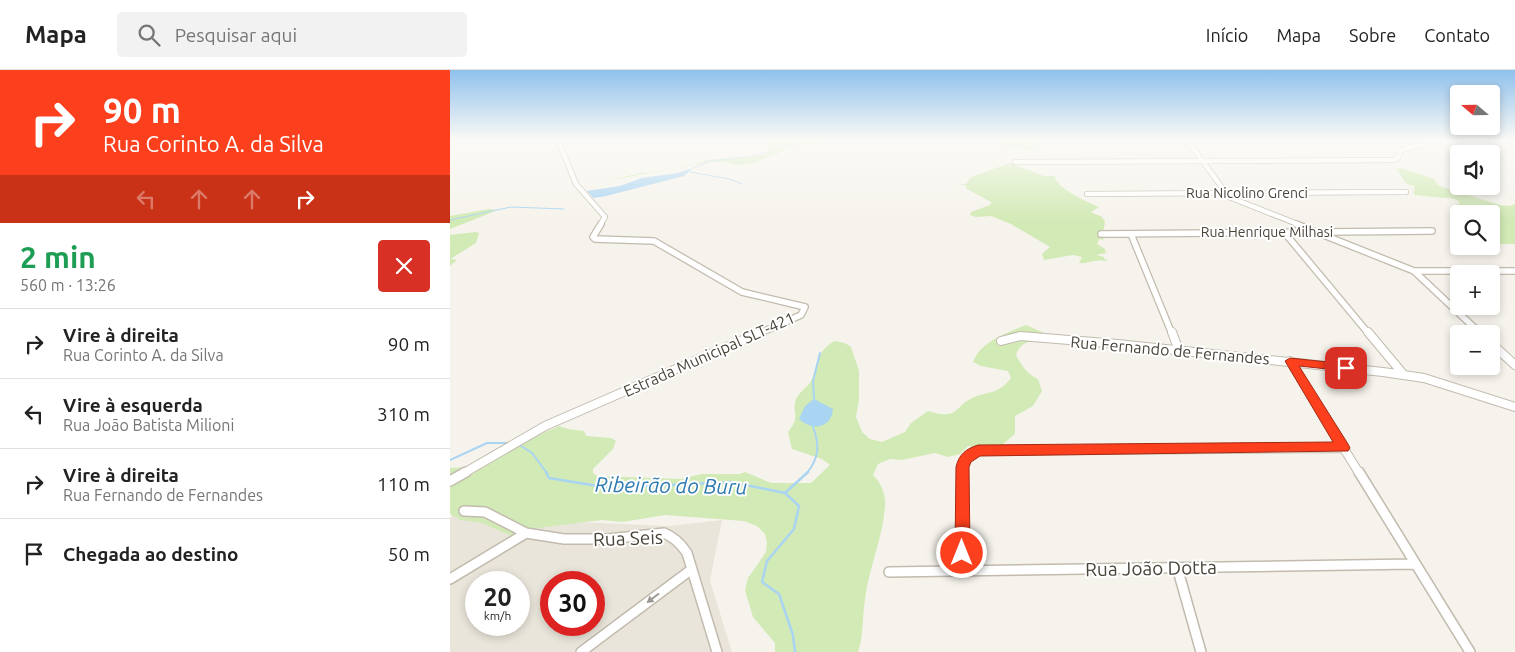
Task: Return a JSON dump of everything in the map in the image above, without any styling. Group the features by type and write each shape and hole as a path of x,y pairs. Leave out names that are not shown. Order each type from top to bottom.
{"street":[{"name":"Estrada Municipal SLT-421","path":"450,481 545,426 801,315 805,310 805,307 742,292 654,241 595,238 605,217 576,184 569,167"},
{"path":"1206,167 1226,194 1235,201 1319,232 1414,271 1471,325"},
{"name":"Rua Nicolino Grenci","path":"1087,194 1406,192"},
{"name":"Rua Henrique Milhasi","path":"1101,234 1432,231"},
{"path":"1284,232 1404,375"},
{"path":"1130,234 1178,348"},
{"path":"1414,271 1515,271"},
{"name":"Rua Fernando de Fernandes","path":"1001,341 1020,336 1178,348 1404,375 1424,378 1515,407"},
{"path":"1500,351 1515,365"},
{"path":"1290,361 1470,652"},
{"path":"962,571 962,467 964,459 978,450 1343,448"},
{"name":"Rua Seis","path":"464,511 485,512 526,533 564,539 585,540 664,533 680,543 687,553 717,652"},
{"path":"450,579 526,533"},
{"name":"Rua João Dotta","path":"889,572 1414,564"},
{"path":"1176,567 1201,652"},
{"path":"581,652 692,569"}],"shaded area":[{"path":"464,505 575,522 669,526 722,520 710,581 732,652 450,652 450,518"}],"green space":[{"path":"998,167 1021,167 1044,176 1055,176 1056,181 1066,190 1099,207 1091,212 1102,217 1105,222 1103,240 1099,239 1097,244 1105,249 1106,253 1096,255 1104,257 1104,259 1107,259 1106,261 1079,263 1082,257 1073,255 1044,260 1042,254 1050,247 1011,224 991,216 976,217 970,215 971,212 990,205 991,202 967,189 965,185 957,184 966,184 971,177"},
{"path":"1401,168 1434,179 1437,184 1450,189 1450,195 1468,195 1500,205 1459,205 1459,202 1455,199 1415,195 1413,192 1415,190 1411,188 1415,189 1414,186 1405,182 1396,169"},
{"path":"645,172 647,174 606,181"},
{"path":"1515,204 1515,244 1500,244 1500,205 1510,206"},
{"path":"489,209 498,210 450,229 450,216"},
{"path":"479,233 476,243 452,258 457,260 450,266 450,235"},
{"path":"1026,325 1044,333 1044,340 1023,345 1016,355 1025,369 1038,379 1042,391 1033,406 1015,416 1015,434 995,451 968,446 960,454 948,457 935,453 902,460 890,459 878,464 873,475 885,497 884,518 867,587 858,652 775,652 775,643 753,617 745,590 748,578 766,552 767,542 765,534 757,526 744,521 665,515 622,522 602,520 569,524 538,528 509,535 482,523 461,520 450,514 450,468 468,467 559,426 584,431 586,436 611,438 616,441 613,449 593,469 593,473 597,476 681,479 702,474 740,474 745,472 771,483 811,483 830,465 822,459 792,449 788,432 795,418 796,399 811,381 823,350 834,341 845,343 851,347 859,371 859,400 856,417 862,432 870,439 882,442 905,432 911,423 928,411 943,414 952,413 973,397 995,391 1006,384 1011,378 1008,371 981,366 973,362 982,348 988,343"}],"water":[{"path":"693,168 684,176 606,196 593,198 587,191 620,186 642,178 678,173"},
{"path":"814,399 833,409 829,421 820,426 804,423 799,419 805,406"}],"waterway":[{"path":"690,172 729,179 742,184"},
{"path":"450,220 511,207 564,209"},
{"path":"814,399 813,381 820,353"},
{"path":"807,473 814,462 817,451 817,440 813,427"},
{"name":"Ribeirão do Buru","path":"450,460 487,443 511,443"},
{"name":"Ribeirão do Buru","path":"518,444 532,453 547,473"},
{"name":"Ribeirão do Buru","path":"546,472 549,478 610,488 731,482 785,493"},
{"path":"785,493 807,473"},
{"name":"Ribeirão do Buru","path":"785,493 799,506 794,529 767,561 762,582 779,594 793,635 795,652"}],"route":[{"path":"962,553 962,467 964,459 978,450 1343,448 1290,361 1346,368"}]}
